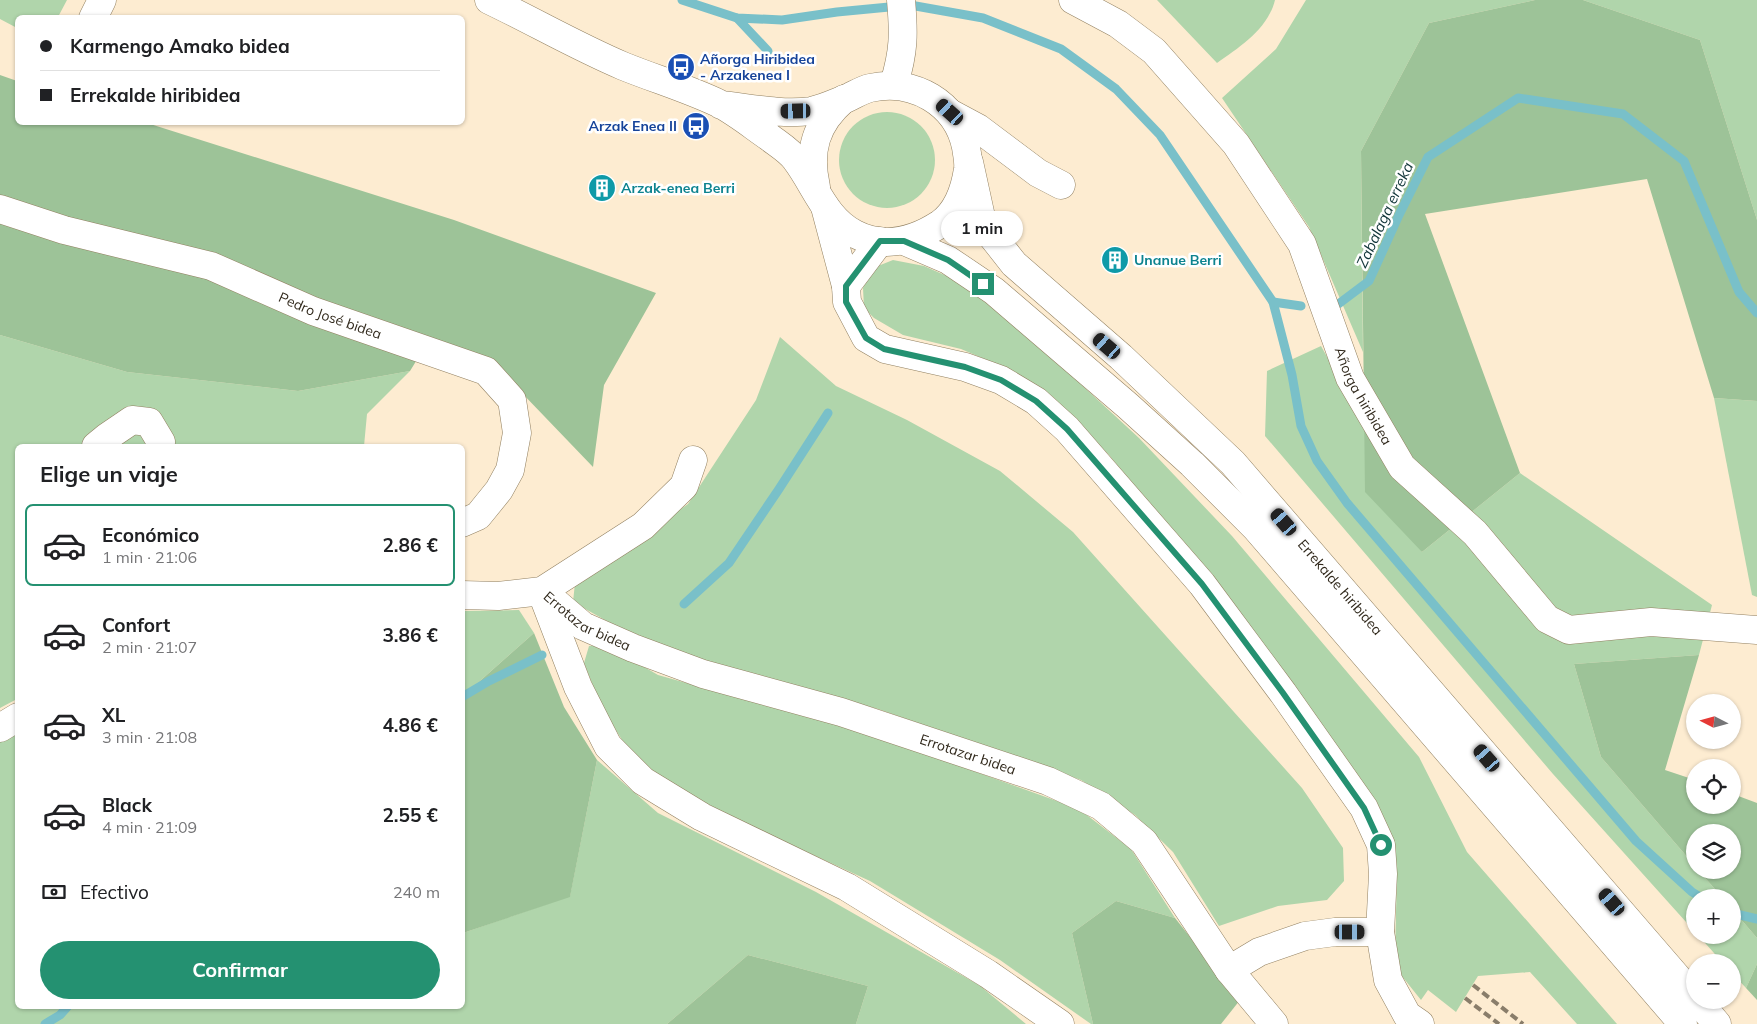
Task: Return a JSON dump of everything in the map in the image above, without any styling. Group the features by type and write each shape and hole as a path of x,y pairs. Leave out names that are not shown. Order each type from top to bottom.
{"street":[{"path":"94,15 102,0"},
{"path":"489,0 622,65 720,105 770,138 795,158 838,222 854,234 870,240 892,241 925,234 943,221 957,204 966,184 969,162 964,136 950,112"},
{"path":"894,84 902,59 904,32 902,0"},
{"name":"Añorga hiribidea","path":"1073,0 1118,24 1154,51 1236,144 1302,244 1350,378 1402,467 1475,533 1547,619 1569,630 1652,622 1757,630"},
{"path":"720,105 782,111 811,111 868,88 894,84 915,89 934,98 950,112 978,128 1038,173 1061,185"},
{"path":"844,99 821,126 813,147 812,168 846,286 846,302 866,338 884,349 965,367 1001,380 1036,401 1067,429 1202,584 1283,693 1364,808 1381,845 1380,932 1388,980 1407,1015 1420,1024"},
{"name":"Errekalde hiribidea","path":"969,162 981,216 988,231 1014,264 1120,358 1233,463 1686,987"},
{"name":"Pedro José bidea","path":"0,209 64,230 211,266 314,311 486,371 512,400 517,433 510,470 499,490 478,516 465,522"},
{"path":"846,286 892,241"},
{"name":"Errekalde hiribidea","path":"892,241 948,260 994,290 1171,445 1256,528 1683,1024"},
{"path":"98,444 132,420 148,422 160,444"},
{"path":"465,595 498,596 542,591 643,526 684,486 694,460"},
{"name":"Errotazar bidea","path":"542,591 583,626 633,648 703,674 841,712 1048,781 1101,806 1144,842 1228,970 1274,1024"},
{"name":"Errotazar bidea","path":"542,591 578,687 608,746 643,781 702,817 847,887 988,974 1060,1024"},
{"path":"1228,970 1259,952 1305,936 1335,932 1380,932"},
{"name":"Errekalde hiribidea","path":"1705,1009 1718,1024"}],"green space":[{"path":"0,0 67,0 59,15 15,15 15,27 0,19"},
{"path":"1157,0 1275,0 1266,20 1260,28 1244,44 1217,63"},
{"path":"1306,0 1535,0 1429,23 1361,151 1363,352 1309,227 1222,98 1276,49"},
{"path":"1535,0 1583,0 1700,40 1757,220 1757,401 1714,398 1647,179 1425,214 1520,473 1422,552 1365,492 1361,151 1429,23"},
{"path":"1583,0 1757,0 1757,220 1700,40"},
{"path":"0,75 15,80 15,125 153,125 454,220 656,293 604,385 593,467 497,367 431,337 410,371 298,391 127,372 0,335"},
{"path":"878,112 896,112 914,120 927,133 935,151 932,179 914,200 896,208 878,208 860,200 847,187 839,169 839,151 847,133 860,120"},
{"path":"893,260 924,266 974,288 1139,438 1232,536 1419,757 1467,852 1617,1024 1577,1024 1530,972 1478,976 1456,1012 1428,990 1421,1000 1401,975 1395,957 1397,869 1388,826 1362,786 1195,560 1109,455 1053,397 1008,369 961,349 903,335 874,318 864,308 863,288 873,268"},
{"path":"0,335 127,372 298,391 410,371 367,414 364,444 15,444 15,700 0,708"},
{"path":"780,337 836,386 907,420 1000,471 1073,532 1302,788 1343,848 1344,881 1327,900 1278,906 1219,926 1173,852 1135,815 1081,780 878,709 702,662 612,624 573,602 575,583 688,504 756,400"},
{"path":"1321,346 1364,423 1422,552 1520,473 1712,605 1699,655 1574,664 1601,757 1686,856 1686,879 1706,879 1715,889 1686,889 1686,922 1553,774 1265,436 1267,371"},
{"path":"1714,398 1757,401 1757,597 1752,595"},
{"path":"519,610 534,633 465,694 465,611"},
{"path":"534,633 564,707 597,760 570,897 465,932 465,694"},
{"path":"605,644 658,675 876,736 1079,809 1131,849 1175,918 1116,901 1072,933 1093,1024 1091,1024 1000,960 870,881 737,820 652,775 627,748 601,706 584,663 589,646"},
{"path":"1699,655 1665,770 1686,777 1686,814 1741,814 1741,797 1757,803 1757,938 1741,919 1741,889 1715,889 1706,879 1741,879 1741,824 1686,824 1686,856 1601,757 1574,664"},
{"path":"15,735 15,1009 465,1009 465,932 570,896 597,760 658,813 816,892 979,985 1026,1024 856,1024 868,986 748,955 667,1024 0,1024 0,740"},
{"path":"1116,901 1175,918 1240,1000 1221,1024 1093,1024 1072,933"},
{"path":"1741,919 1757,938 1757,964 1746,988 1741,983 1741,954 1715,954 1706,944 1741,944"},
{"path":"748,955 868,986 856,1024 667,1024"},
{"path":"1757,964 1757,1000 1746,988"}],"waterway":[{"path":"682,0 737,18 782,20 837,12 910,5 983,18 1061,49 1116,89 1160,135 1273,302 1292,375 1301,426 1317,461 1347,503 1636,841 1689,889"},
{"path":"737,18 768,51"},
{"name":"Zabalaga erreka","path":"1333,308 1369,281 1428,157 1518,98 1623,114 1684,161 1739,292 1757,313"},
{"name":"Zabalaga erreka","path":"1273,302 1301,306"},
{"path":"684,604 729,563 828,413"},
{"path":"465,695 542,655"},
{"path":"1741,915 1757,919"},
{"path":"45,1024 60,1015 65,1009"}],"railway":[{"path":"1473,985 1523,1024"},
{"path":"1465,998 1499,1024"}],"place":[{"name":"Añorga Hiribidea - Arzakenea I","path":"681,67"},
{"name":"Arzak Enea II","path":"696,126"},
{"name":"Arzak-enea Berri","path":"602,188"},
{"name":"Unanue Berri","path":"1115,260"}],"route":[{"path":"983,284 948,260 904,241 880,241 846,286 846,302 866,338 884,349 965,367 1001,380 1036,401 1067,429 1202,584 1283,693 1364,808 1381,845"}]}
